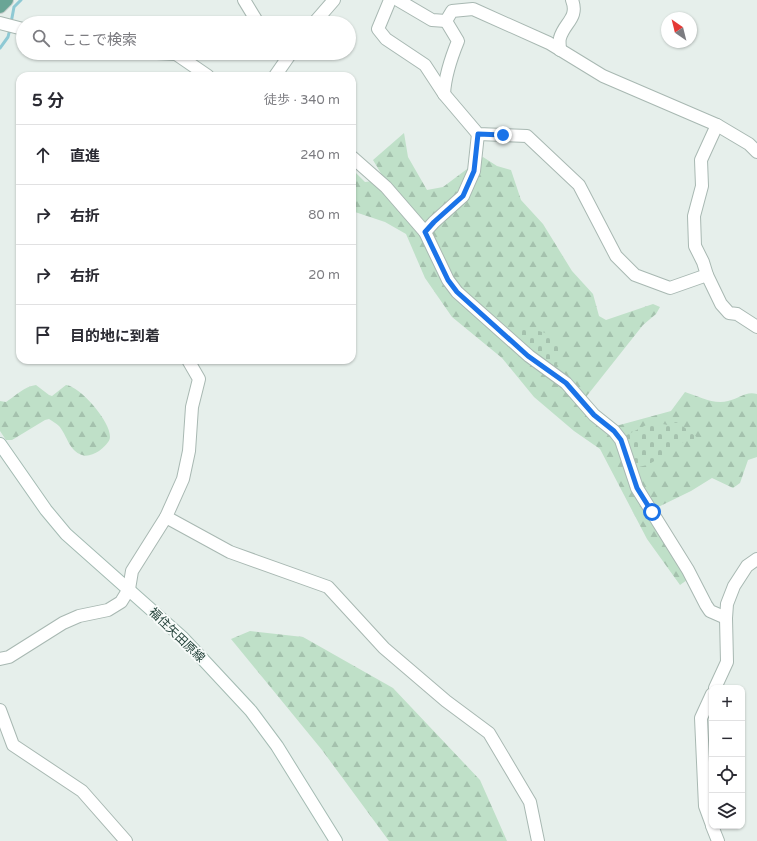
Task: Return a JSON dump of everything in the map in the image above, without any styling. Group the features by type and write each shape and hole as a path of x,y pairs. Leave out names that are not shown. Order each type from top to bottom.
{"main road":[{"path":"0,7 7,0"}],"street":[{"path":"244,0 254,16"},
{"path":"320,16 334,0"},
{"path":"390,0 378,29 386,39 425,65 444,94 478,134 474,171 463,196 425,232"},
{"path":"398,0 432,20 446,21"},
{"path":"560,50 560,38 574,14 572,0"},
{"path":"446,21 452,11 473,9 549,43 603,76 717,124 749,144 757,152"},
{"path":"444,94 445,81 458,41 446,21"},
{"path":"0,23 16,27"},
{"path":"185,60 202,72"},
{"path":"277,72 283,60"},
{"path":"717,124 701,160 702,186 694,216 695,246 721,304 729,313 737,314 757,327"},
{"path":"478,134 527,136 579,185 616,256 636,275 670,288 707,275"},
{"path":"356,161 386,187 425,232 448,280 457,292 528,356 566,383 594,415 614,431 621,440 637,488 688,570 706,605 710,611 726,618"},
{"path":"0,659 9,657 64,623 79,616 108,610 121,602 129,589 132,571 166,517 183,479 189,451 192,407 199,379 190,364"},
{"name":"福住矢田原線","path":"0,444 46,510 66,534 183,638 250,711 277,746 336,841"},
{"path":"166,517 230,552 328,588 384,648 446,701 489,733 530,802 538,841"},
{"path":"716,685 727,662 727,604 734,586 747,566 757,559"},
{"path":"709,701 701,718 705,806 709,817"},
{"path":"0,710 13,746 82,791 126,841"},
{"path":"714,829 718,841"}],"green space":[{"path":"404,133 408,157 427,190 443,187 483,157 497,166 511,170 521,200 543,224 572,271 593,294 599,316 606,320 653,304 660,307 656,314 643,325 582,402 605,429 671,411 685,392 706,400 717,402 732,400 753,393 757,394 757,457 748,460 740,483 733,488 712,478 691,491 650,511 687,580 680,585 647,539 600,449 574,431 534,397 502,358 452,317 425,278 406,234 385,222 356,212 356,173 365,182 373,181 382,175 373,160"},
{"path":"519,330 542,332 552,336 562,343 563,347 555,370 512,335"},
{"path":"36,385 52,396 66,385 79,391 94,406 106,423 110,437 106,445 93,454 86,456 82,455 74,450 59,426 49,419 12,440 6,440 0,431 0,401 6,402 24,389"},
{"path":"652,422 668,425 676,422 699,439 687,440 680,443 651,463 639,467 633,462 623,437"},
{"path":"250,631 303,637 393,688 480,780 507,841 389,841 322,750 231,639"}],"waterway":[{"path":"11,23 14,7 21,0"},
{"path":"0,48 8,37 10,29"}],"route":[{"path":"503,135 478,134 474,171 463,196 425,232 448,280 457,292 528,356 566,383 594,415 614,431 621,440 637,488 652,512"}]}
